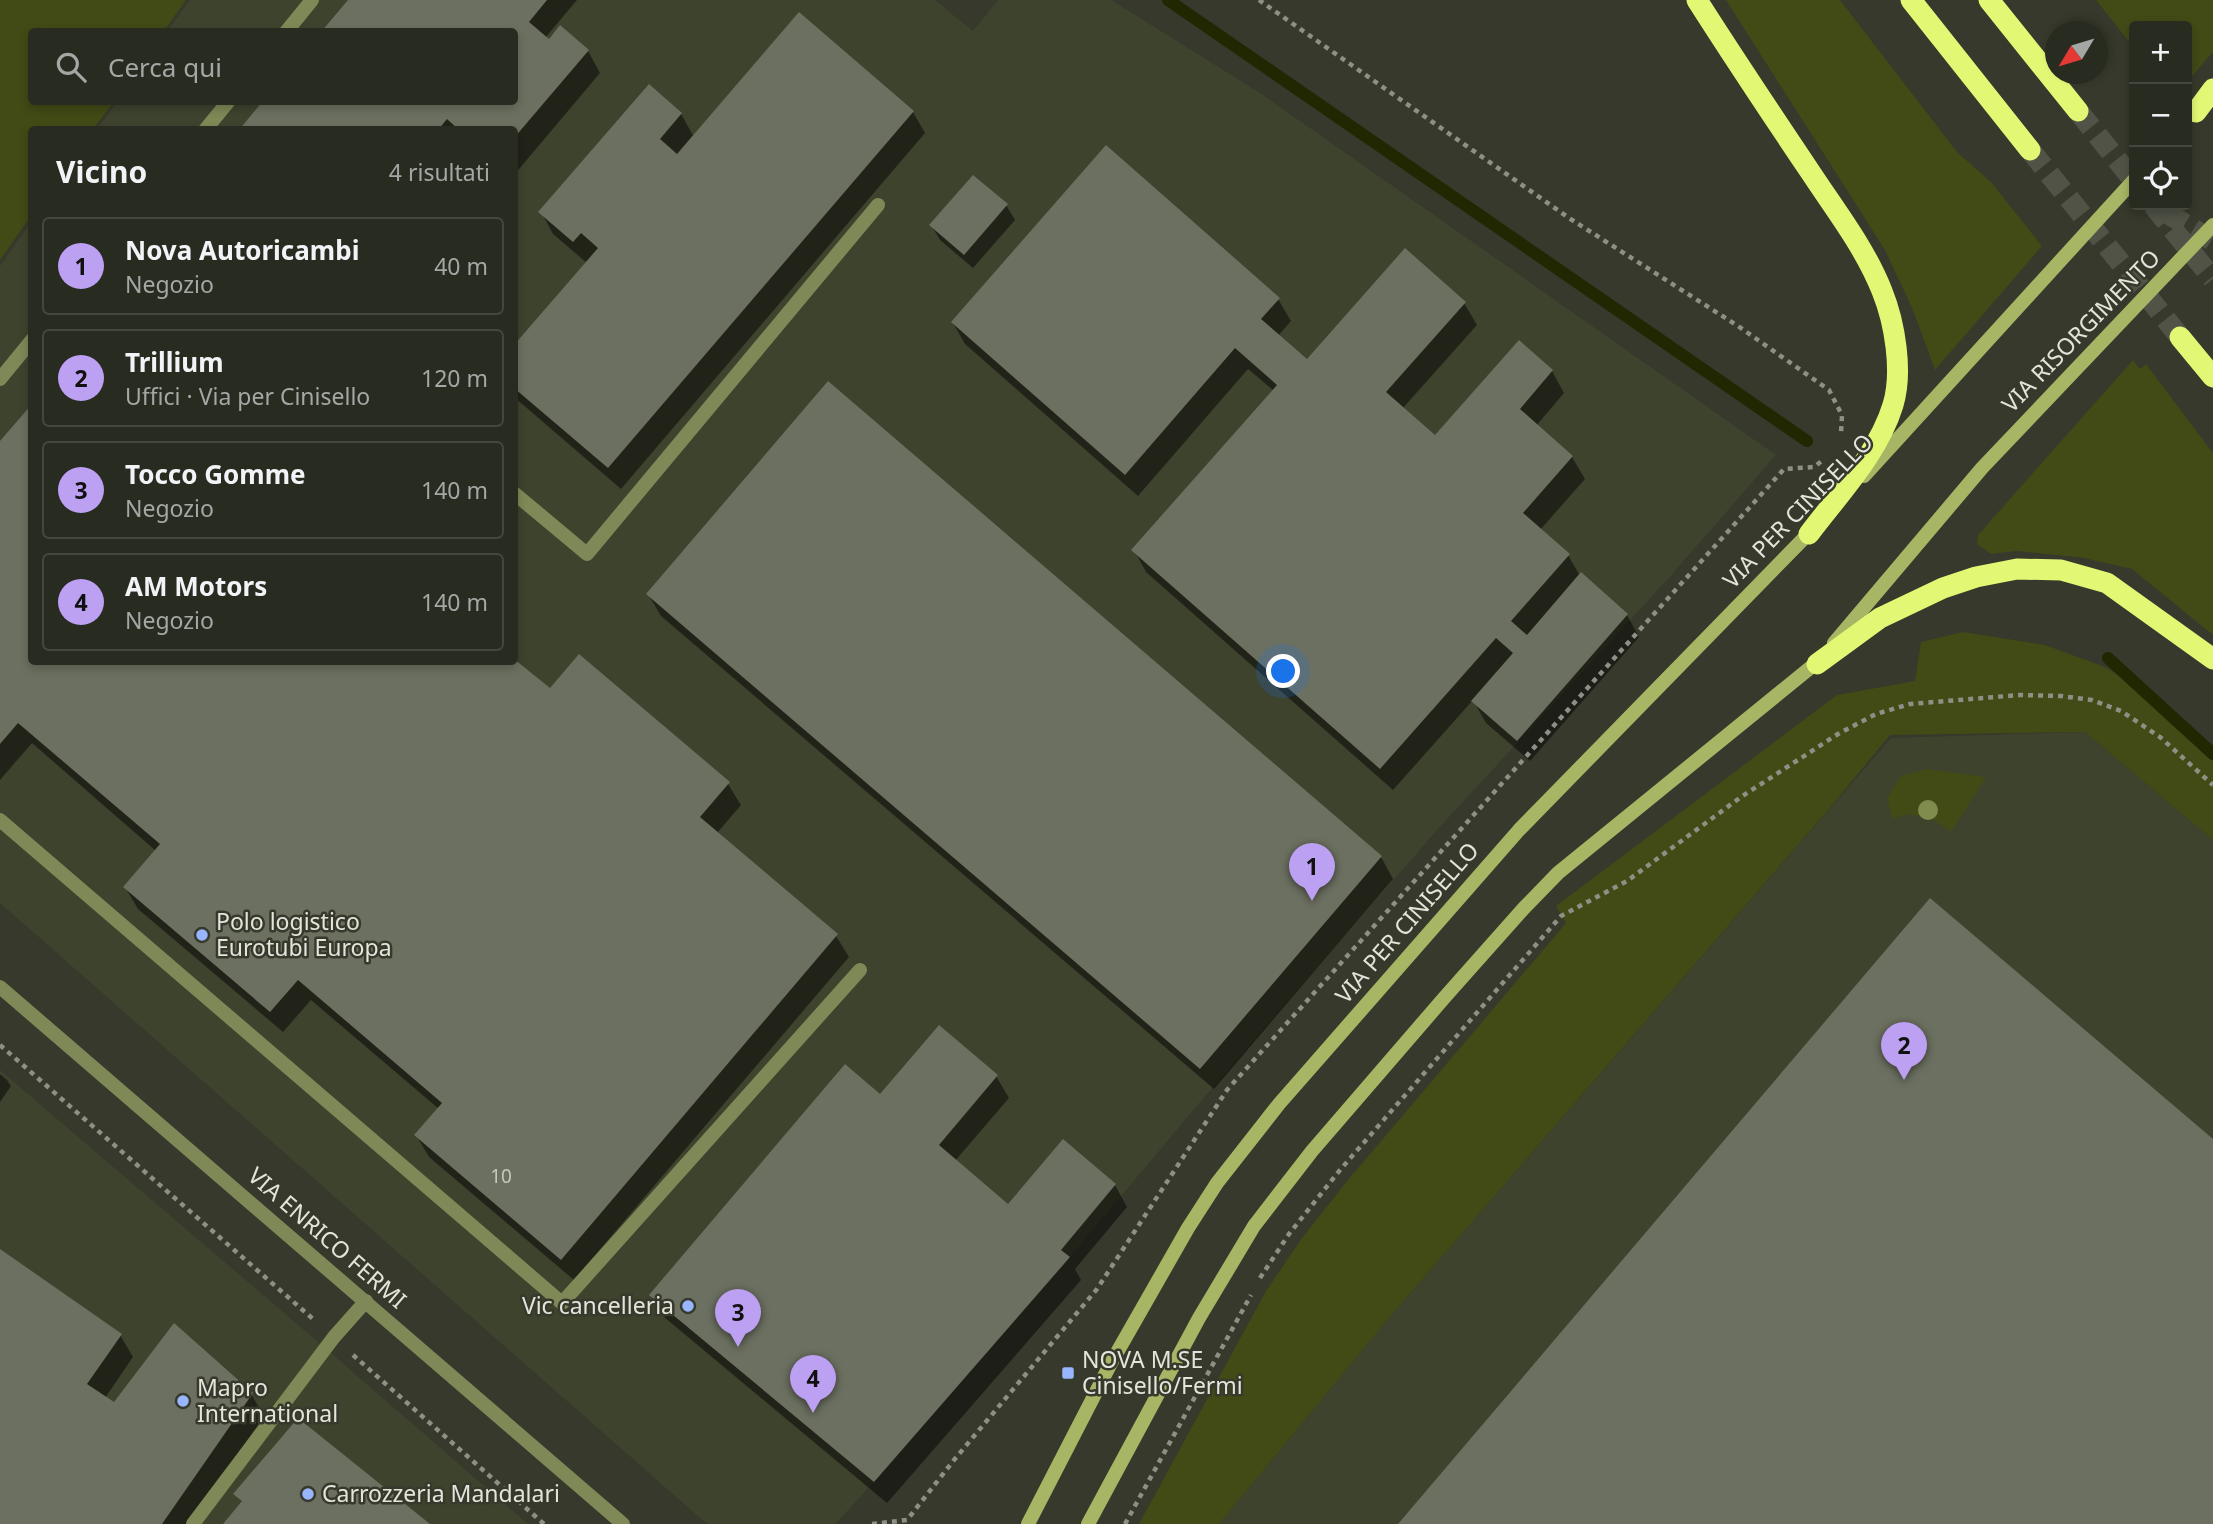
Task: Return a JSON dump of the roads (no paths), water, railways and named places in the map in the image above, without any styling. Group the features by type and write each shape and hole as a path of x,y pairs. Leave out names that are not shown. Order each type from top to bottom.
{"highway":[{"path":"1697,0 1860,247 1883,292 1896,340 1898,378 1894,405 1871,451 1809,534"},
{"path":"1911,0 2030,150"},
{"path":"1992,1 2078,111"},
{"path":"2192,117 2213,89"},
{"path":"2180,337 2213,377"},
{"path":"1817,664 1880,618 1976,577 2017,569 2061,570 2107,583 2213,659"}],"main road":[{"path":"2192,117 2213,96"},
{"name":"VIA PER CINISELLO","path":"1028,1524 1111,1363 1188,1228 1217,1183 1271,1114 1518,830 1915,423 2129,186"},
{"name":"VIA RISORGIMENTO","path":"1817,664 1982,468 2213,225"},
{"path":"1088,1524 1199,1318 1254,1226 1312,1151 1461,978 1558,873 1817,664"}],"street":[{"path":"289,28 312,0"},
{"path":"208,126 226,105"},
{"path":"518,496 587,554 878,205"},
{"path":"0,379 28,345"},
{"path":"0,820 562,1303 860,970"},
{"name":"VIA ENRICO FERMI","path":"0,987 623,1524"},
{"path":"193,1524 334,1337 366,1301"}],"waterway":[{"path":"1168,0 1807,441"},
{"path":"2108,658 2213,754"}],"tunnel":[{"path":"2078,111 2129,175"},
{"path":"2030,150 2180,337"},
{"path":"2157,210 2213,279"},
{"path":"2167,213 2213,241"}],"place":[{"name":"Nova Autoricambi","path":"1312,901"},
{"name":"Polo logistico Eurotubi Europa","path":"202,935"},
{"name":"Trillium","path":"1904,1080"},
{"name":"Vic cancelleria","path":"688,1306"},
{"name":"Tocco Gomme","path":"738,1347"},
{"name":"NOVA M.SE Cinisello/Fermi","path":"1068,1373"},
{"name":"Mapro International","path":"183,1401"},
{"name":"AM Motors","path":"813,1413"},
{"name":"Carrozzeria Mandalari","path":"308,1494"}]}
